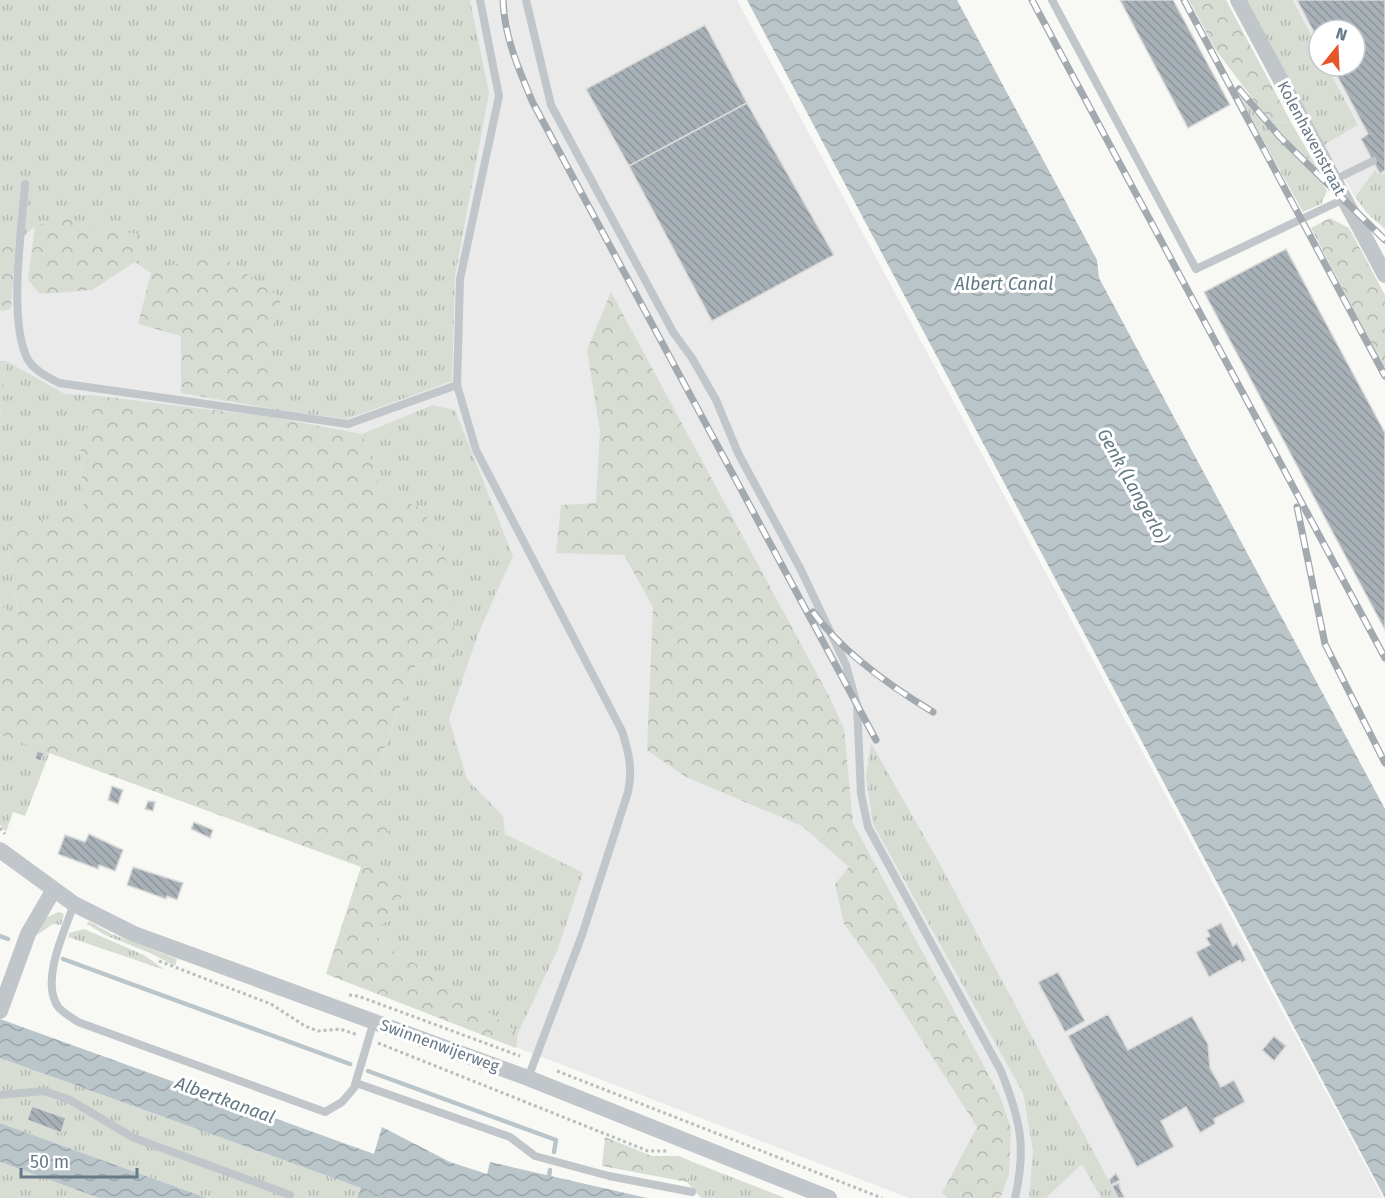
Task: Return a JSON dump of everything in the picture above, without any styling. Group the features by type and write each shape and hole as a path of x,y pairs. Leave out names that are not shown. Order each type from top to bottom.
{"street":[{"name":"Kolenhavenstraat","path":"1238,0 1385,275"},
{"name":"Swinnenwijerweg","path":"0,850 53,891 134,934 528,1077 829,1198"},
{"path":"0,1011 28,934 53,891"}],"lane":[{"path":"480,0 499,96 460,279 457,385 476,450 622,731 630,757 631,779 582,935 528,1077"},
{"path":"526,0 551,105 673,332 692,358 716,400 738,453 833,634 846,665 857,705 861,794 868,827 1001,1071 1016,1108 1023,1143 1014,1198"},
{"path":"1052,0 1196,269 1344,200"},
{"path":"1334,180 1372,161"},
{"path":"25,184 17,303 21,339 28,360 43,375 59,383 348,424 457,385"},
{"path":"74,904 53,964 52,990 58,1007 78,1022 325,1112 342,1102 356,1083 374,1021"},
{"path":"356,1083 510,1137 535,1155 609,1176 692,1192"},
{"path":"0,1095 44,1091 70,1100 134,1138 290,1195"}],"path":[{"path":"168,966 271,1004 305,1026 318,1030 340,1029 648,1151 677,1152"},
{"path":"361,1188 389,1198"}],"shaded area":[{"path":"0,0 737,0 1383,1198 909,1198 326,974 377,851 0,605 0,417 5,361 0,361 0,311 11,309 16,243 0,243"},
{"path":"1293,0 1385,0 1385,173 1379,176 1375,171 1355,197 1324,145 1358,125 1333,78 1367,78 1367,18 1307,18 1307,27"}],"green space":[{"path":"0,0 470,0 489,93 455,276 452,381 347,419 279,410 262,365 281,298 214,251 151,273 135,262 144,236 35,226 16,243 0,243"},
{"path":"1189,0 1226,0 1291,122 1271,123 1215,49"},
{"path":"1246,0 1293,0 1307,27 1307,78 1333,78 1358,125 1324,145"},
{"path":"1236,91 1280,141 1319,178 1327,191 1321,204 1303,212"},
{"path":"1291,122 1318,169 1271,123"},
{"path":"1375,170 1379,175 1385,173 1385,229 1367,213 1355,197"},
{"path":"64,218 144,236 135,262 92,290 40,294 28,280 35,226"},
{"path":"1330,218 1349,228 1385,295 1385,370 1311,228"},
{"path":"0,243 16,243 11,309 0,311"},
{"path":"214,251 281,298 262,365 294,384 279,410 181,393 181,336 138,324 151,273"},
{"path":"611,292 830,698 844,729 853,823 1000,1096 1011,1128 1009,1174 1000,1198 948,1198 942,1193 977,1127 873,964 844,924 835,884 849,867 802,826 686,777 647,750 653,607 624,555 556,553 561,505 596,503 600,431 587,350"},
{"path":"0,361 6,361 0,417"},
{"path":"6,361 65,394 99,396 80,442 84,509 5,530 19,619 0,605 0,417"},
{"path":"99,396 270,417 362,434 382,492 423,509 451,571 455,658 416,664 374,776 391,841 377,851 362,867 388,871 405,882 396,911 387,921 373,929 383,945 438,977 518,1033 516,1048 326,974 361,867 0,735 0,605 19,618 5,530 84,509 80,442"},
{"path":"433,405 455,410 513,556 478,634 449,719 467,779 503,816 505,834 583,873 558,949 518,1033 438,977 383,945 373,929 361,867 391,841 374,777 416,664 455,658 423,509 382,492 362,434"},
{"path":"0,735 50,752 25,816 13,812 6,832 0,825"},
{"path":"871,743 941,866 1118,1198 1101,1198 1082,1164 1046,1198 1029,1198 1033,1151 1023,1093 873,824 866,776"},
{"path":"59,912 64,914 61,925 53,924 37,935 45,918"},
{"path":"88,921 112,934 177,959 175,966 105,935 87,924"},
{"path":"84,929 144,955 165,970 68,937 69,933"},
{"path":"0,1058 361,1188 357,1198 207,1198 0,1123"},
{"path":"605,1137 652,1156 679,1156 693,1162 687,1182 602,1166"},
{"path":"0,1162 99,1198 0,1198"},
{"path":"693,1162 785,1198 701,1198 687,1182"}],"water":[{"name":"Albert Canal","path":"747,0 957,0 1097,260 1099,278 1385,809 1385,1198"},
{"path":"0,1019 374,1154 382,1127 450,1162 487,1174 490,1162 647,1198 357,1198 361,1188 0,1058"},
{"path":"0,1123 207,1198 99,1198 0,1162"}],"building":[{"path":"1120,0 1173,0 1230,105 1188,128"},
{"path":"1297,0 1385,0 1385,170 1380,174 1361,139 1368,134 1338,78 1367,78 1367,18 1307,19"},
{"path":"705,25 747,103 629,166 586,89"},
{"path":"747,103 834,255 712,321 629,166"},
{"path":"1286,249 1385,433 1385,630 1204,292"},
{"path":"37,751 44,753 41,761 35,759"},
{"path":"112,786 123,790 118,804 108,800"},
{"path":"148,801 155,802 153,811 145,809"},
{"path":"194,822 213,830 210,838 191,829"},
{"path":"89,834 123,850 115,871 99,865 98,869 58,854 65,835 85,842"},
{"path":"133,867 183,883 177,900 167,896 166,899 127,885"},
{"path":"1221,923 1233,946 1237,943 1246,960 1242,963 1240,960 1209,977 1196,952 1210,945 1206,938 1210,936 1207,930"},
{"path":"1058,972 1085,1021 1065,1032 1038,982"},
{"path":"1108,1014 1128,1050 1192,1016 1208,1044 1210,1068 1221,1087 1234,1080 1245,1102 1214,1119 1215,1124 1200,1133 1186,1107 1161,1121 1174,1147 1137,1167 1068,1036"},
{"path":"1274,1036 1286,1046 1274,1061 1262,1050"},
{"path":"32,1106 66,1118 61,1133 27,1120"},
{"path":"1116,1173 1120,1180 1111,1185 1109,1180"},
{"path":"1119,1183 1125,1198 1118,1198 1112,1186"}],"waterway":[{"path":"0,936 8,939"},
{"path":"63,959 350,1064"},
{"path":"368,1071 556,1140 554,1152"},
{"path":"549,1176 550,1170"}],"railway":[{"path":"503,0 509,40 533,103 876,740"},
{"path":"1032,0 1385,658"},
{"path":"1184,0 1385,376"},
{"path":"1239,89 1280,137 1385,240"},
{"path":"1297,507 1325,644 1385,763"},
{"path":"813,612 838,641 868,668 933,712"}],"water label":[{"name":"Genk (Langerlo)","path":"1133,486"},
{"name":"Albertkanaal","path":"225,1100"}]}
